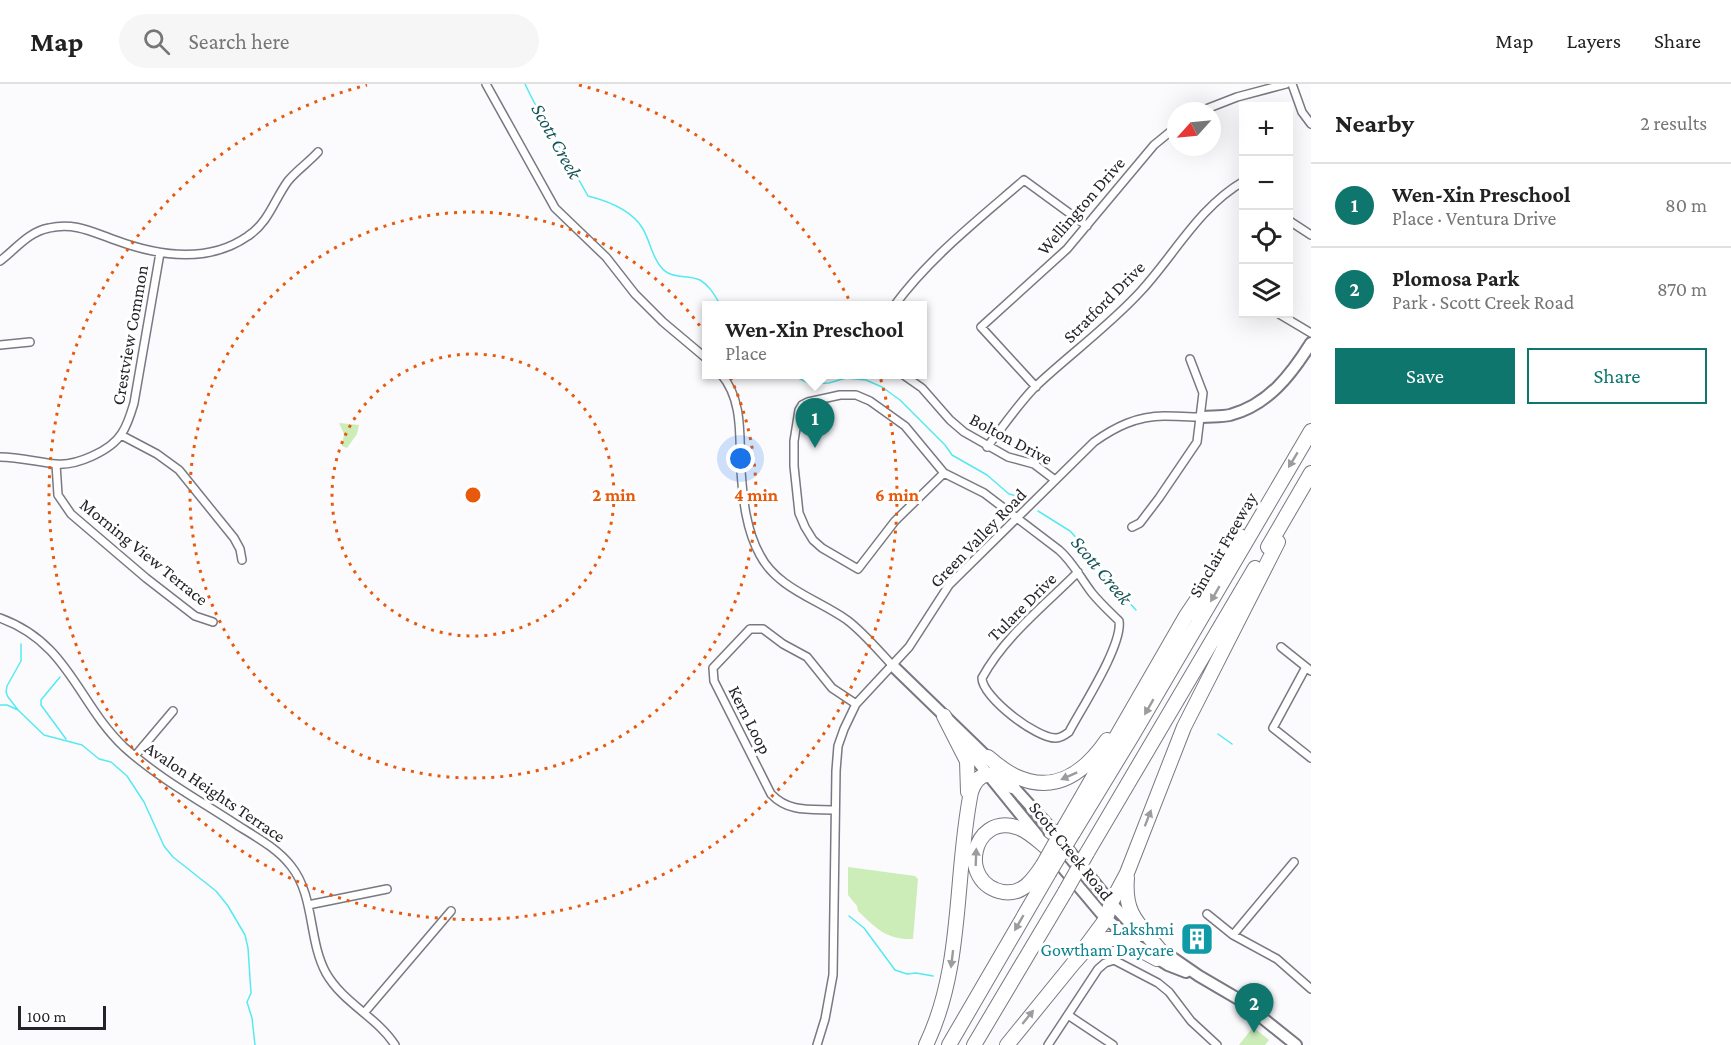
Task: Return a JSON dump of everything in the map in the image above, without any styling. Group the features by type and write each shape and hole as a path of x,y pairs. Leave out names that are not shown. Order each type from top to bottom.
{"highway":[{"name":"Sinclair Freeway","path":"1069,830 1102,785 1132,736 1311,431"},
{"path":"981,1045 1311,472"},
{"path":"1139,769 1189,692 1311,485"},
{"path":"988,757 1015,776 1030,781 1052,782 1073,775 1084,768 1095,757 1156,666 1211,577 1260,506 1276,489"},
{"path":"1007,1045 1106,919 1111,903 1127,873 1184,727 1278,542"},
{"path":"949,1045 1069,830 1156,666"},
{"path":"926,1045 938,1018 948,982 968,808 967,761 944,717"},
{"path":"968,808 973,786 979,778 988,775 999,776 1012,786"},
{"path":"1046,869 1026,887 1004,892 991,887 980,878 975,865 975,850 988,832 1004,826 1023,830 1047,848"},
{"path":"1127,873 1128,906 1158,954"},
{"path":"974,1045 1067,894"},
{"path":"1072,965 1091,945 1113,938 1158,954"}],"main road":[{"path":"1202,417 1229,415 1256,404 1279,388 1311,343"},
{"name":"Scott Creek Road","path":"892,665 988,757 1055,833 1111,903 1158,954"},
{"name":"Scott Creek Road","path":"944,717 988,775 1106,919 1158,954 1240,1000 1296,1045"}],"street":[{"path":"486,84 555,208 606,257 642,301 663,322 702,355"},
{"path":"1221,103 1286,84"},
{"path":"1292,84 1302,112 1311,124"},
{"name":"Wellington Drive","path":"1036,387 981,327 1067,249 1154,145 1167,134"},
{"path":"0,261 31,235 46,228 65,226 89,230 122,243 160,253 205,254 228,248 245,238 268,217 289,180 318,152"},
{"path":"898,301 914,280 958,237 1024,180 1088,226"},
{"name":"Stratford Drive","path":"987,447 1036,387 1143,290 1206,211 1239,183"},
{"path":"1293,223 1311,236"},
{"name":"Crestview Common","path":"121,435 134,403 160,253"},
{"path":"1286,318 1311,333"},
{"path":"0,345 30,342"},
{"path":"1132,527 1140,523 1197,442 1202,417 1203,393 1190,359"},
{"name":"Scott Creek Road","path":"724,379 734,399 740,423 741,471 749,526 760,556 769,569 787,584 848,621 892,665"},
{"name":"Bolton Drive","path":"908,379 922,388 950,420 964,432 1008,457 1034,464 1054,480"},
{"path":"840,395 856,395 870,401 905,426 944,473 895,521 858,569 822,548 813,540 799,513 794,466 794,441 799,410 808,402 840,395"},
{"name":"Green Valley Road","path":"817,1045 834,975 835,810 838,746 856,704 918,635 949,585 1094,442 1111,430 1132,420 1162,416 1202,417"},
{"path":"0,457 56,464 92,456 121,435 168,461 189,480 234,538 240,549 242,560"},
{"name":"Morning View Terrace","path":"56,464 58,495 71,514 195,616 213,622"},
{"name":"Tulare Drive","path":"944,473 984,493 1059,550 1078,573 1092,592 1119,621 1119,630 1109,657 1069,732 1062,737 1054,738 1025,726 984,689 981,678 1005,643 1078,573"},
{"name":"Avalon Heights Terrace","path":"0,618 23,628 51,650 69,671 111,733 135,756 282,855 296,873 308,905 316,949 335,986 378,1025 395,1045"},
{"name":"Kern Loop","path":"835,810 792,808 784,805 771,794 712,673 717,664 750,629 763,629 783,644 807,657 832,688 856,704"},
{"path":"1281,647 1309,669 1274,728 1311,759"},
{"path":"135,756 173,711"},
{"path":"1233,935 1294,862"},
{"path":"308,905 387,889"},
{"path":"364,1013 451,911"},
{"path":"1207,914 1233,935 1277,959 1311,989"},
{"path":"1048,1045 1098,969 1114,960 1158,984 1181,1005 1191,1021 1217,1045"},
{"path":"1068,1015 1113,1045"}],"green space":[{"path":"339,423 359,425 357,434 347,448 342,446 344,434"},
{"path":"848,867 915,876 918,879 913,939 904,939 882,932 858,911 857,906 848,895"},
{"path":"1253,1027 1269,1040 1265,1045 1239,1045"}],"waterway":[{"name":"Scott Creek","path":"525,84 547,127 588,196 611,204 633,217 643,229 655,259 665,271 669,274 695,278 704,282 718,301"},
{"name":"Scott Creek","path":"800,379 810,384 829,383 843,379"},
{"name":"Scott Creek","path":"856,379 866,380 882,387 900,400 952,455 987,475 1009,494 1025,498"},
{"name":"Scott Creek","path":"1038,511 1070,531 1082,544 1093,564 1136,610"},
{"path":"18,710 6,692 21,661 21,644"},
{"path":"60,677 41,700 41,705 66,739"},
{"path":"0,705 7,705 18,710 44,735 82,745 99,759 111,762 127,776 144,802 164,846 173,857 216,891 228,906 245,935 248,948 251,993 247,1002 252,1018 255,1045"},
{"name":"Scott Creek","path":"1218,734 1232,744"},
{"path":"849,916 864,928 895,970 907,974 933,976"}],"place":[{"name":"Wen-Xin Preschool","path":"815,448"},
{"name":"Lakshmi Gowtham Daycare","path":"1197,939"},
{"name":"Plomosa Park","path":"1254,1033"}]}
